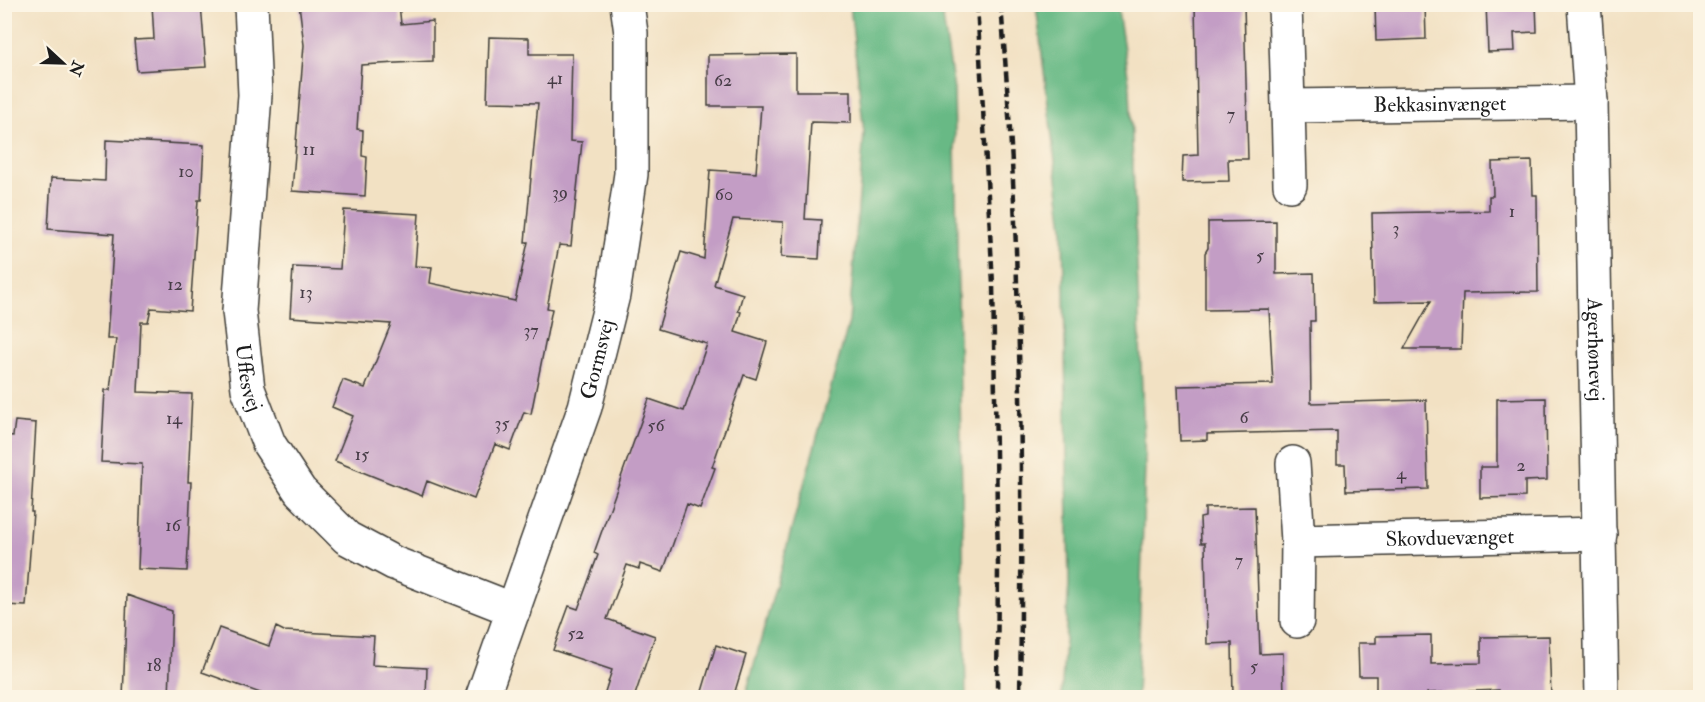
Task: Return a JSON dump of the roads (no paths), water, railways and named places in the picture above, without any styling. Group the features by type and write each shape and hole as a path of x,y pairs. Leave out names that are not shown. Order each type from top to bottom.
{"street":[{"name":"Uffesvej","path":"251,4 255,95 239,311 248,389 269,444 300,491 347,538 394,563 514,610"},
{"name":"Gormsvej","path":"482,698 585,407 612,295 631,174 631,33 627,4"},
{"path":"1285,4 1290,185"},
{"name":"Agerhønevej","path":"1584,4 1591,102 1602,698"},
{"name":"Bekkasinvænget","path":"1288,106 1591,102"},
{"path":"1293,463 1298,541 1297,621"},
{"name":"Skovduevænget","path":"1298,541 1600,534"}],"railway":[{"path":"977,4 993,284 998,565 997,698"},
{"path":"1001,4 1013,180 1019,337 1020,698"}]}
